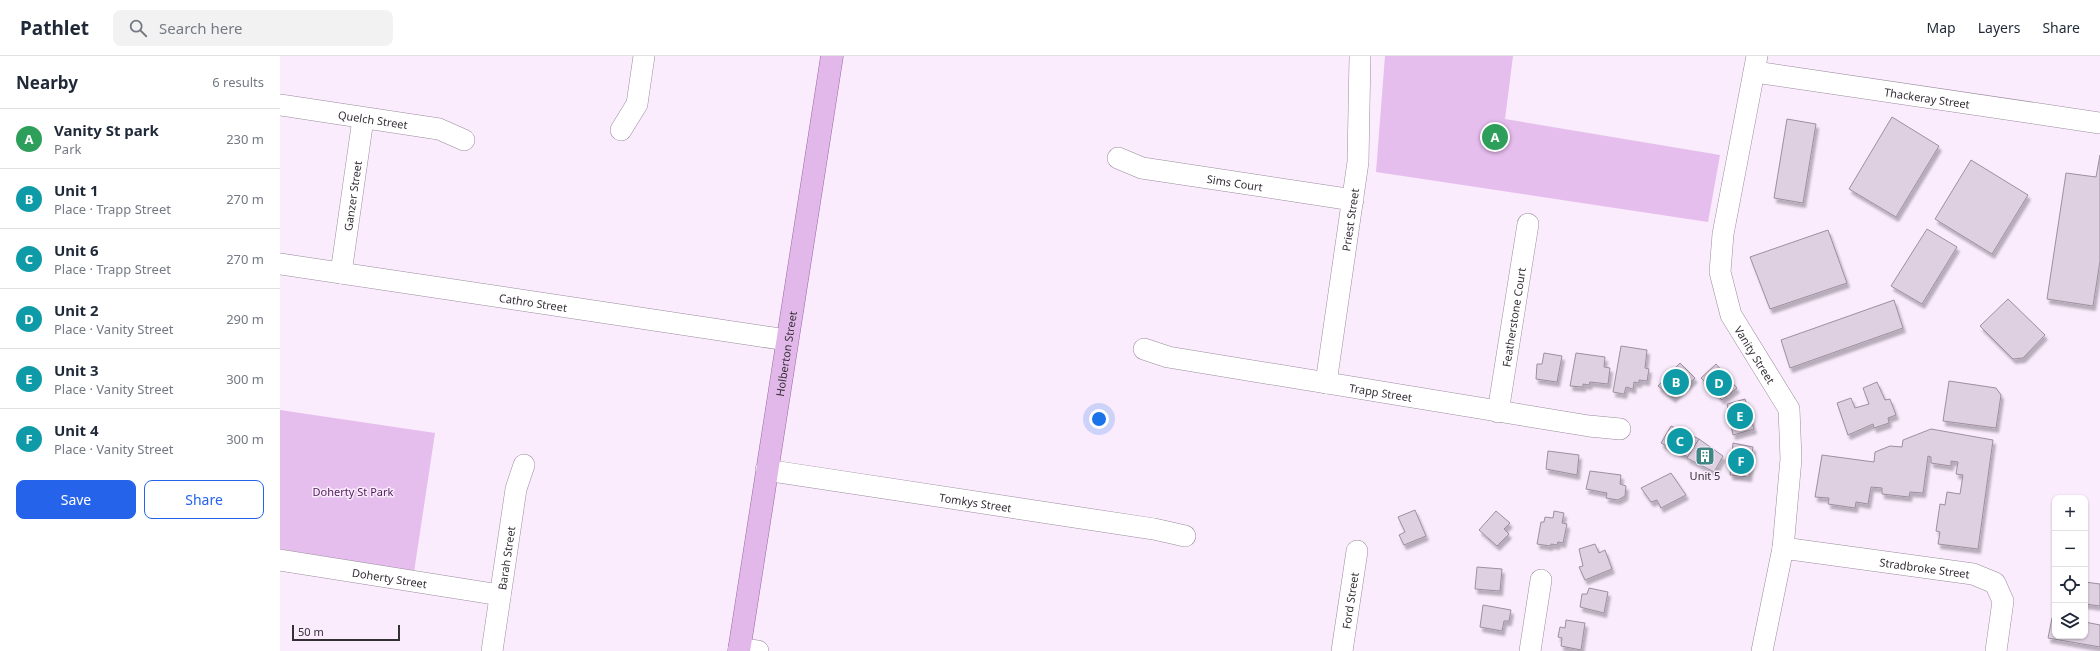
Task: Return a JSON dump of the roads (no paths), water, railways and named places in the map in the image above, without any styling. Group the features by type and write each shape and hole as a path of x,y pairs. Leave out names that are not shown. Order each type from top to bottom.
{"main road":[{"name":"Holberton Street","path":"745,650 766,470 832,56"}],"street":[{"path":"621,130 637,104 644,56"},
{"name":"Priest Street","path":"1326,383 1358,162 1360,56"},
{"name":"Thackeray Street","path":"1756,64 2100,123"},
{"name":"Vanity Street","path":"1756,64 1723,234 1720,272 1731,315 1789,409 1791,459 1783,548 1762,651"},
{"name":"Quelch Street","path":"280,105 363,119 439,129 464,140"},
{"name":"Ganzer Street","path":"341,274 363,119"},
{"name":"Sims Court","path":"1118,158 1142,168 1353,200"},
{"name":"Featherstone Court","path":"1498,412 1528,224"},
{"name":"Cathro Street","path":"280,264 787,340"},
{"name":"Trapp Street","path":"1144,349 1168,357 1498,412 1589,426 1620,429"},
{"name":"Barah Street","path":"492,651 516,489 524,465"},
{"name":"Tomkys Street","path":"766,470 1154,529 1184,536"},
{"name":"Stradbroke Street","path":"1783,548 1973,574 1995,583 2003,601 1996,651"},
{"name":"Ford Street","path":"1342,651 1357,551"},
{"name":"Doherty Street","path":"280,560 500,595"},
{"path":"1530,651 1541,580"}],"place":[{"name":"Vanity St park","path":"1495,137"},
{"name":"Unit 1","path":"1676,382"},
{"name":"Unit 2","path":"1719,383"},
{"name":"Unit 3","path":"1740,416"},
{"name":"Unit 6","path":"1680,441"},
{"name":"Unit 5","path":"1705,456"},
{"name":"Unit 4","path":"1741,461"}],"park label":[{"name":"Doherty St Park","path":"353,491"}]}
